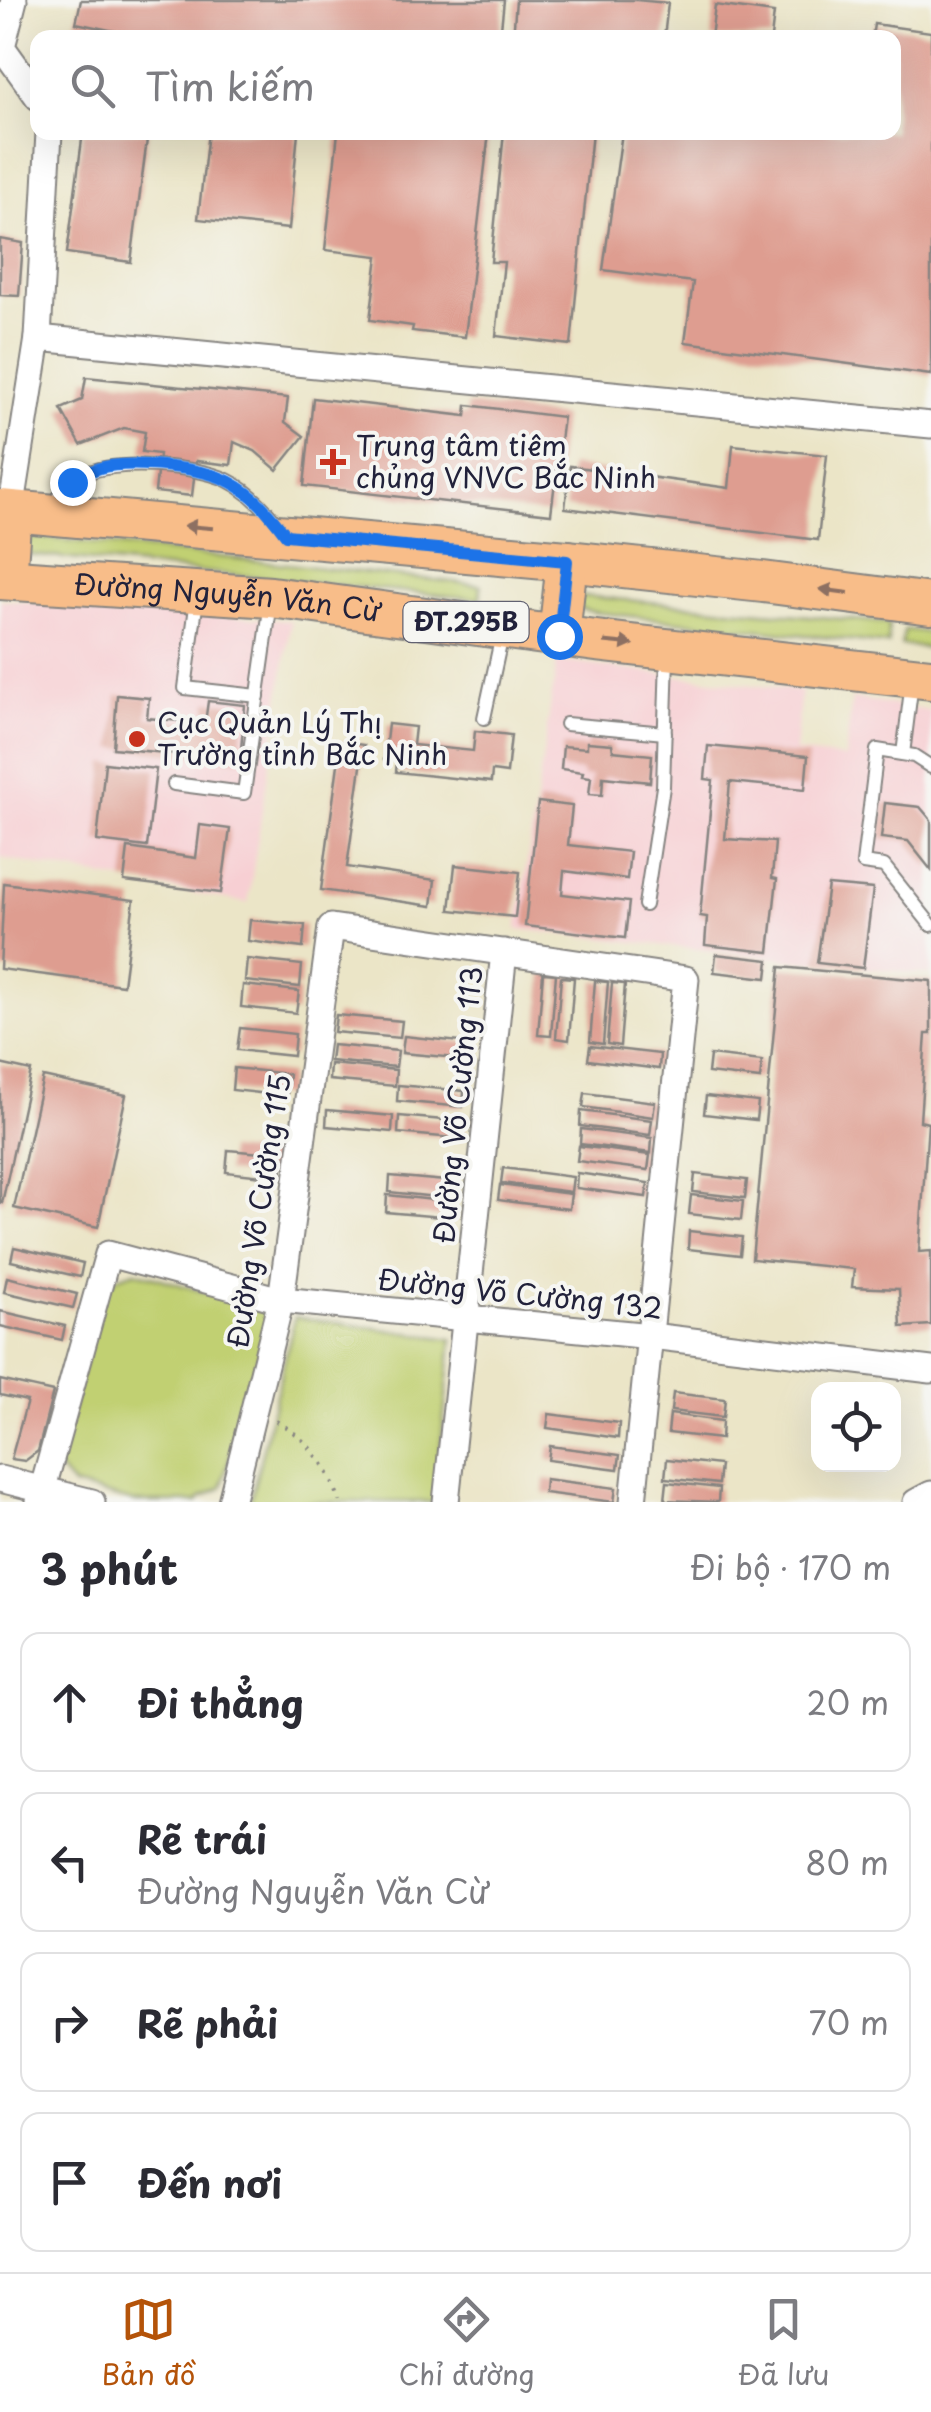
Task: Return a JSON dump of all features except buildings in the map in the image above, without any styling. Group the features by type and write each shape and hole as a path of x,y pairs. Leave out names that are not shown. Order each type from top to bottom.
{"main road":[{"path":"3,579 19,512 567,561 931,604"},
{"path":"559,636 567,561"},
{"name":"Đường Nguyễn Văn Cừ","path":"3,579 271,597 559,636 922,678"}],"street":[{"path":"14,0 2,46 30,85"},
{"path":"19,512 38,338 49,140"},
{"path":"38,338 931,425"},
{"name":"Đường Võ Cường 115","path":"231,1502 281,1300 331,927 504,952"},
{"path":"504,952 686,979 633,1502"},
{"name":"Đường Võ Cường 113","path":"446,1502 504,952"},
{"name":"Đường Võ Cường 132","path":"40,1496 108,1254 281,1300 651,1336 931,1370"},
{"path":"0,1479 40,1496 92,1502"},
{"path":"916,1502 931,1494"}],"lane":[{"path":"19,512 100,468 119,465 176,469 208,472 242,488 286,535"},
{"path":"198,592 185,688 258,696"},
{"path":"174,784 244,793 271,597"},
{"path":"484,718 503,627"},
{"path":"645,905 664,787 668,649"},
{"path":"903,754 922,678"},
{"path":"566,724 665,734"},
{"path":"931,767 914,756 877,750 863,862 884,866 931,925"}],"path":[{"path":"272,1419 294,1432 320,1460 340,1502"}],"shaded area":[{"name":"Cục Quản Lý Thị Trường tỉnh Bắc Ninh","path":"0,600 291,621 248,903 0,858"},
{"path":"557,661 801,691 795,752 845,758 852,698 931,711 931,975 517,929"}],"green space":[{"path":"27,536 481,585 480,599 31,555 25,550"},
{"path":"582,596 889,623 888,644 593,612 578,608"},
{"path":"905,629 931,633 931,648 901,645"},
{"path":"135,1271 261,1309 269,1320 221,1488 198,1502 134,1502 73,1486 56,1466 104,1290 117,1277"},
{"path":"295,1317 452,1339 435,1502 250,1502"}],"place":[{"name":"Trung tâm tiêm chủng VNVC Bắc Ninh","path":"333,462"},
{"name":"Cục Quản Lý Thị Trường tỉnh Bắc Ninh","path":"137,739"}],"route":[{"path":"72,482 100,468 119,465 208,472 252,496 286,535 567,561 559,636"}]}
